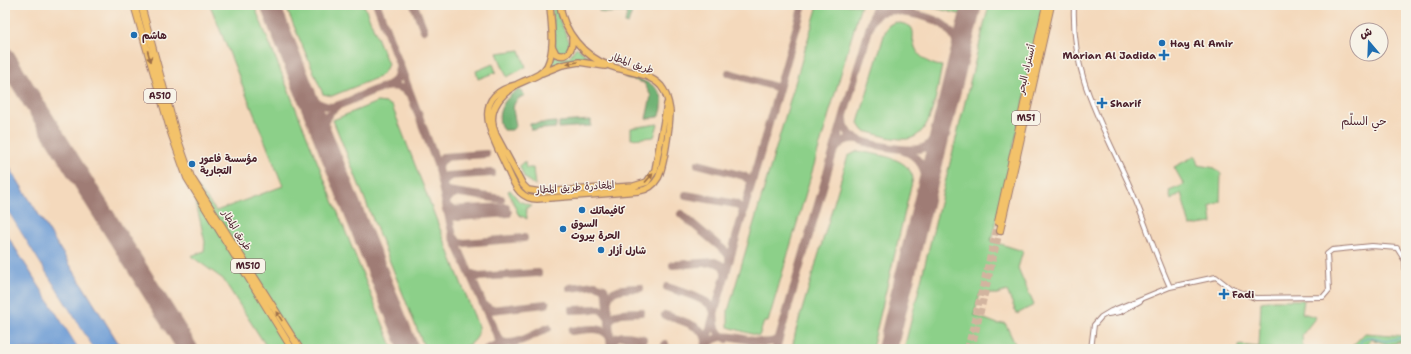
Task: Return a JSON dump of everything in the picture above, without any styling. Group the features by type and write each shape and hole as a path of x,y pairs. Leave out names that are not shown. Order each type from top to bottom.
{"highway":[{"name":"A510","path":"134,5 182,167 193,184"},
{"name":"A510","path":"141,5 178,137 193,184"},
{"name":"أتستراد البحر","path":"998,222 1046,5"},
{"name":"أتستراد البحر","path":"1000,232 1051,5"},
{"name":"طريق المطار","path":"193,184 292,349"},
{"name":"طريق المطار","path":"193,184 300,349"}],"main road":[{"path":"550,5 552,42 555,53 563,55 571,51 572,38"},
{"name":"طريق المطار","path":"560,5 562,16 572,38 608,66 640,74 657,82 664,91 668,104"},
{"path":"538,75 547,65 552,42"},
{"path":"487,122 489,109 494,97 505,88 516,85 562,65 579,62 608,66"},
{"path":"516,85 497,101 492,112 492,128 519,179 528,190 541,192 634,186 646,182 654,170 668,104"},
{"name":"المغادرة طريق المطار","path":"482,114 515,185 526,196 537,199 634,192 647,189 655,182 660,172 670,112 668,104"}],"street":[{"path":"1074,5 1074,36 1081,76 1127,180 1170,288"},
{"path":"1091,349 1094,326 1101,317 1120,312 1140,300 1170,288 1216,277 1230,288 1255,298 1320,298 1327,294 1328,290 1327,256 1329,251 1377,246 1394,247 1399,251 1405,261 1406,288"}],"green space":[{"path":"210,5 254,5 393,349 268,349 223,279 191,256 204,251 205,242 193,190 198,187 216,211 283,186"},
{"path":"285,5 364,5 388,64 385,71 379,77 332,96 323,94"},
{"path":"552,5 556,5 560,21 570,43 570,48 564,53 557,52 555,47"},
{"path":"599,5 634,5 628,24 625,23 627,12 604,13 599,11"},
{"path":"818,5 861,5 768,322 764,322 759,336 728,327 728,311"},
{"path":"922,5 961,5 959,14"},
{"path":"989,5 1047,5 991,241 1023,251 1018,268 1034,305 1017,314 1007,291 997,294 980,294 974,315 998,324 1005,323 1016,346 1008,349 904,349"},
{"path":"895,22 911,27 914,45 919,55 932,64 942,66 936,98 928,121 923,130 916,136 907,139 891,138 864,131 858,123 885,32 889,25"},
{"path":"576,47 592,60 572,60 549,67 554,56 564,58 570,56"},
{"path":"520,50 526,67 507,77 497,53"},
{"path":"493,64 496,72 478,79 476,71"},
{"path":"624,77 645,81 656,88 662,99 661,113 658,117 646,119 651,96 644,83"},
{"path":"519,89 525,95 514,104 513,112 516,126 512,130 503,130 499,118 502,106 514,92"},
{"path":"377,102 386,103 392,106 478,326 478,335 474,341 460,348 425,349 333,120"},
{"path":"591,120 591,126 559,128 559,122"},
{"path":"556,122 556,128 531,130 530,124"},
{"path":"658,124 654,137 631,139 631,128"},
{"path":"858,151 898,161 905,165 913,178 872,349 792,349 796,330 848,156"},
{"path":"1195,156 1198,165 1215,168 1221,174 1220,202 1210,206 1212,223 1190,226 1181,193 1171,200 1169,191 1184,185 1174,167"},
{"path":"523,162 525,162 526,168 533,168 535,186 524,177 520,166"},
{"path":"510,190 519,201 532,206 526,208 527,219 518,214 508,191"},
{"path":"1274,300 1304,300 1302,313 1316,317 1302,335 1303,349 1238,349 1238,345 1259,347 1261,302"},
{"path":"1365,333 1406,336 1406,340 1389,345 1371,339 1363,349 1349,349"}],"water":[{"path":"5,160 122,349 94,349 5,207"},
{"path":"5,232 79,349 5,349"}],"pier":[{"path":"5,207 94,349 92,349 54,290 5,211"},
{"path":"5,230 7,231 81,349 79,349"}],"waterway":[{"path":"1357,349 1362,340 1367,337 1386,341 1406,337"}],"taxiway":[{"path":"377,5 437,164 453,236 503,349"},
{"path":"414,5 424,30"},
{"path":"704,349 803,5"},
{"path":"776,349 876,5"},
{"path":"887,5 893,10 927,17 944,25 951,32 960,55"},
{"path":"873,19 880,12 893,10"},
{"path":"388,85 396,80 400,65"},
{"path":"729,73 779,88"},
{"path":"303,86 314,101 331,107 340,105 383,87 393,86 402,89 410,95"},
{"path":"325,142 323,131 326,117 337,106"},
{"path":"844,120 847,131 857,139 875,145 897,149 917,149 927,146 934,140 944,119"},
{"path":"835,150 839,144 844,141 857,139"},
{"path":"904,151 910,153 922,165 926,176 927,188"},
{"path":"443,157 486,154"},
{"path":"438,168 439,163 447,157"},
{"path":"698,164 744,176 750,181 750,189"},
{"path":"446,176 492,173"},
{"path":"451,176 447,178 442,186 447,191 501,199"},
{"path":"456,193 449,196 445,204 452,210 506,207"},
{"path":"686,195 736,204 741,208 743,216"},
{"path":"446,210 451,216 459,217 508,213"},
{"path":"681,214 725,251 729,256 729,262"},
{"path":"454,237 457,241 464,243 524,238"},
{"path":"673,265 715,262 723,266 726,274"},
{"path":"469,272 478,277 538,273"},
{"path":"570,288 595,285 604,288 607,295 611,349"},
{"path":"667,287 696,297 710,305 713,309 717,331 727,339"},
{"path":"608,300 616,291 640,288"},
{"path":"483,304 491,310 546,304"},
{"path":"572,310 600,309 608,316"},
{"path":"609,323 611,319 618,314 627,312 641,312"},
{"path":"665,315 691,324 702,332 705,336 706,342"},
{"path":"499,339 503,342 516,342 548,328"},
{"path":"572,331 598,329 603,331 610,338"},
{"path":"180,336 192,349"},
{"path":"611,345 613,341 620,336 643,339"},
{"path":"705,348 713,340 722,337 732,337 762,342 771,342 779,338"},
{"path":"487,349 501,343"},
{"path":"665,344 666,349"}],"runway":[{"path":"270,5 409,349"},
{"path":"887,349 972,5"},
{"path":"5,57 188,349"}],"tunnel":[{"path":"967,349 998,222"},
{"path":"972,349 1000,231"}],"place":[{"name":"هاشم","path":"134,35"},
{"name":"Hay Al Amir","path":"1162,43"},
{"name":"Marian Al Jadida","path":"1164,55"},
{"name":"Sharif","path":"1102,103"},
{"name":"مؤسسة فاعور التجارية","path":"192,164"},
{"name":"كافيماتك","path":"582,210"},
{"name":"السوق الحرة بيروت","path":"563,229"},
{"name":"شارل أزار","path":"601,250"},
{"name":"Fadi","path":"1224,294"}],"district":[{"name":"حي السلّم","path":"1364,121"}]}
